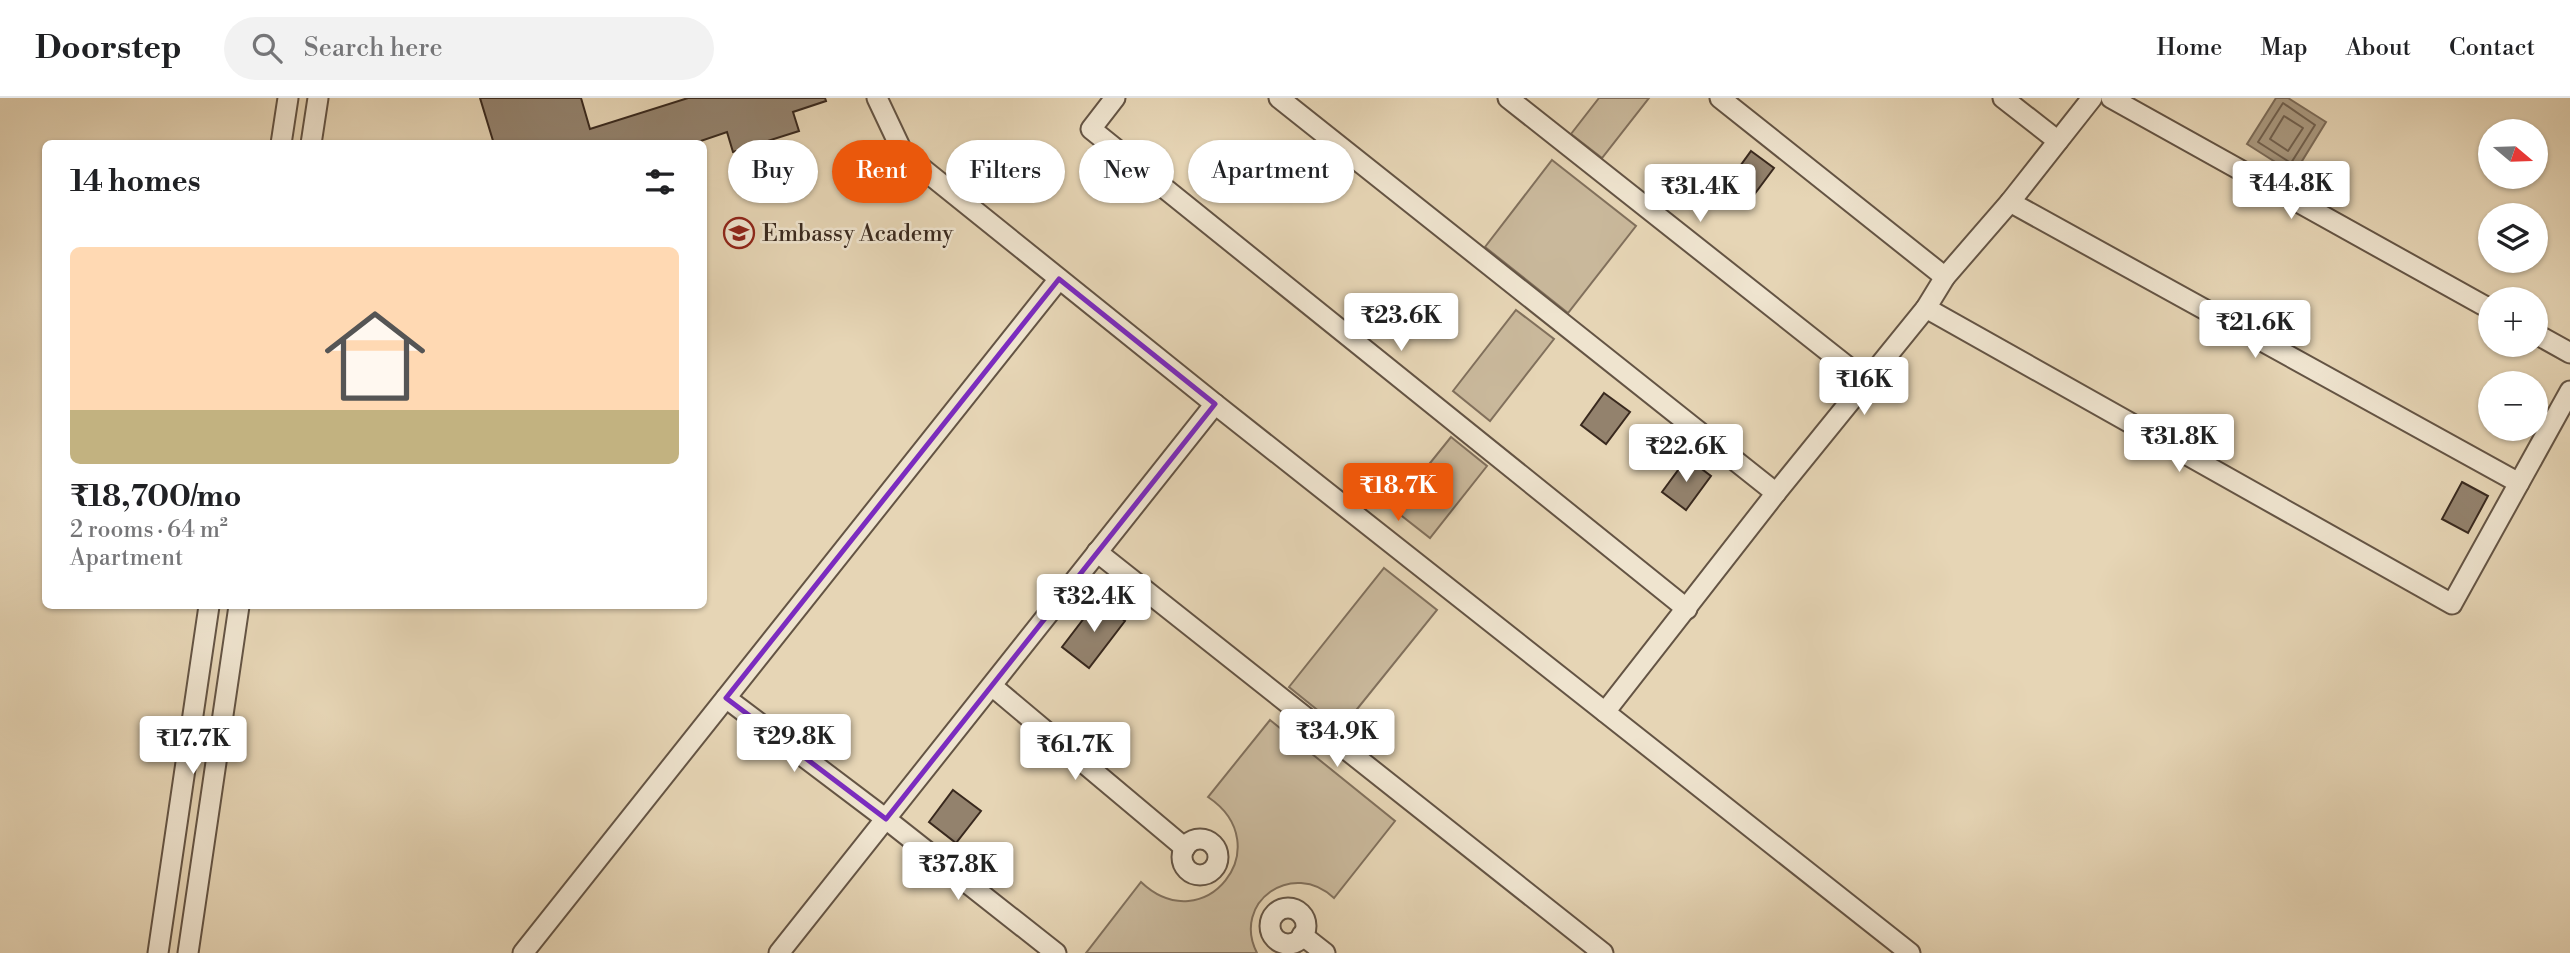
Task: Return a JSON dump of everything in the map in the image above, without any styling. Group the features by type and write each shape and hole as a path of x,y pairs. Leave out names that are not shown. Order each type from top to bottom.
{"street":[{"path":"282,140 288,98"},
{"path":"312,140 318,98"},
{"path":"877,98 903,153 1215,404 1910,953"},
{"path":"1115,98 1091,129 1687,609"},
{"path":"1279,98 1776,493"},
{"path":"1508,98 1867,382"},
{"path":"1720,98 1945,277"},
{"path":"2003,98 2059,141"},
{"path":"1605,712 1776,493 1926,308 1945,277 2010,202 2092,98"},
{"path":"2111,98 2478,302"},
{"path":"2010,202 2519,483"},
{"path":"523,953 1059,279"},
{"path":"1926,308 2452,604 2570,391"},
{"path":"2548,341 2570,353"},
{"path":"779,953 1215,404"},
{"path":"1097,552 1603,953"},
{"path":"158,953 209,609"},
{"path":"188,953 239,609"},
{"path":"992,685 1185,848"},
{"path":"726,698 1056,953"},
{"path":"1302,935 1325,953"}],"highlighted area":[{"path":"1059,279 1215,404 886,819 726,698"}],"shaded area":[{"path":"1599,98 1649,98 1602,158 1571,134"},
{"path":"1552,160 1636,226 1568,313 1485,247"},
{"path":"1516,310 1554,339 1490,421 1453,391"},
{"path":"1451,437 1487,466 1430,538 1393,509"},
{"path":"1384,568 1437,610 1341,729 1289,687"},
{"path":"1270,720 1395,821 1334,898 1318,887 1301,883 1285,885 1270,892 1259,903 1252,917 1251,934 1257,953 1086,953 1141,882 1165,898 1188,901 1209,894 1226,880 1235,861 1237,839 1229,817 1208,797"}],"water":[{"path":"2276,98 2288,98 2326,122 2294,174 2247,144"}],"building":[{"path":"480,98 581,98 590,129 688,98 825,98 826,101 793,112 799,131 771,140 729,140 727,132 704,140 493,140"},
{"path":"1751,151 1774,168 1748,203 1725,187"},
{"path":"1604,393 1630,412 1606,444 1581,425"},
{"path":"1687,458 1711,476 1686,510 1662,492"},
{"path":"2462,482 2488,496 2468,533 2442,519"},
{"path":"1098,600 1125,621 1089,668 1062,647"},
{"path":"953,790 981,811 956,843 929,822"}],"place":[{"name":"Embassy Academy","path":"739,233"}]}
